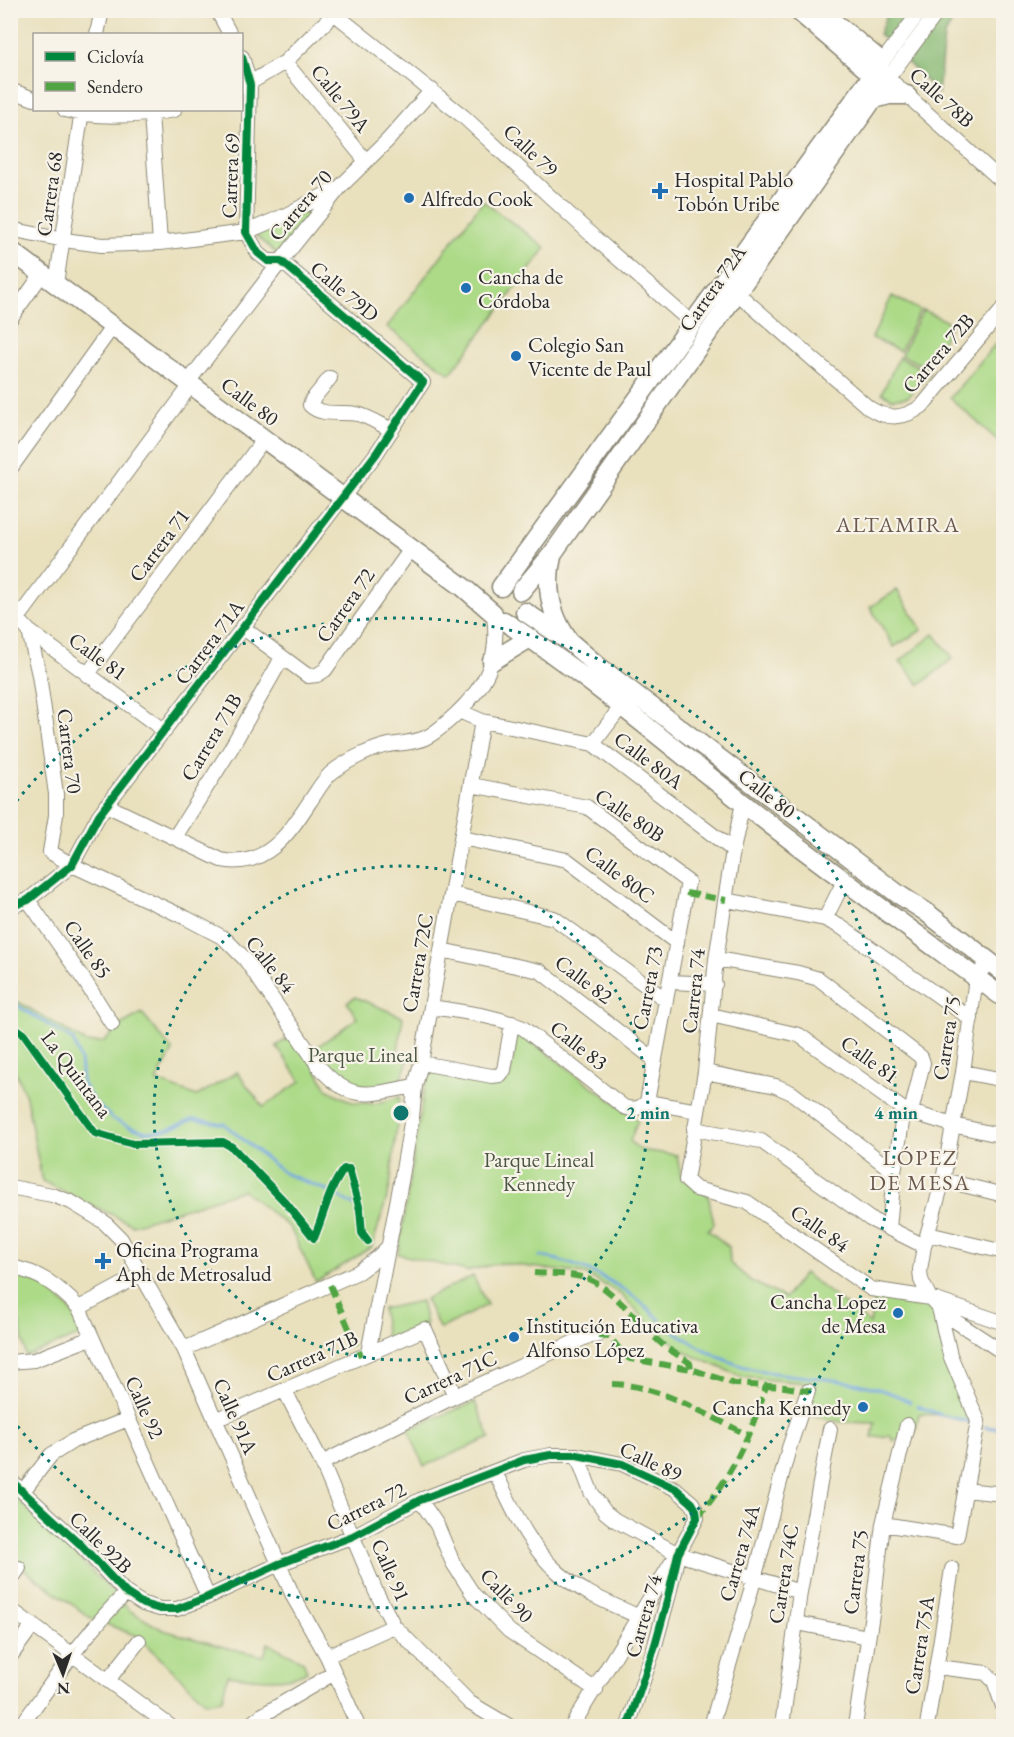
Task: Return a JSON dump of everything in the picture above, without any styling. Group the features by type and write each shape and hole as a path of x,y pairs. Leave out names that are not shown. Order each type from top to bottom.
{"main road":[{"name":"Calle 78B","path":"797,10 866,69 882,73"},
{"name":"Calle 78B","path":"819,10 876,57 882,73"},
{"path":"844,51 863,99 907,95"},
{"name":"Carrera 72A","path":"499,588 692,323 882,73"},
{"name":"Carrera 72A","path":"521,591 553,554 665,396 863,99"},
{"name":"Calle 80","path":"10,250 463,587 499,618 627,699 926,912 1004,973"},
{"path":"647,386 665,396"},
{"path":"553,554 549,569 550,600 561,629 570,642"},
{"path":"463,587 512,586 521,591 526,601 525,612 516,620 499,618 491,598 499,588"},
{"name":"Calle 80","path":"525,612 570,642 627,699 743,803 844,881 1004,998"},
{"path":"493,653 530,638"}],"street":[{"path":"97,33 102,10"},
{"path":"217,10 230,33"},
{"name":"Carrera 72A","path":"882,73 921,10"},
{"name":"Carrera 72A","path":"882,73 939,10"},
{"path":"243,64 246,86 285,62 337,12"},
{"name":"Calle 79","path":"337,12 432,90 692,323"},
{"name":"Calle 79A","path":"285,62 366,161"},
{"name":"Calle 78B","path":"882,73 1004,183"},
{"name":"Carrera 69","path":"246,86 246,231"},
{"path":"10,90 33,99"},
{"name":"Carrera 70","path":"15,614 281,261 341,186 388,140 432,90"},
{"path":"81,112 151,114 168,111"},
{"name":"Carrera 68","path":"10,319 49,279 64,240 81,112"},
{"path":"151,114 160,243"},
{"path":"10,229 102,245 160,243 246,231 286,215 341,186"},
{"name":"Calle 79D","path":"246,231 258,253 268,261 281,261 423,382"},
{"name":"Carrera 72B","path":"736,292 869,408 887,417 911,414 922,406 1004,308"},
{"path":"10,469 113,326"},
{"path":"330,378 312,400 310,405 313,408 328,412 358,414 392,430"},
{"name":"Carrera 71A","path":"10,907 28,900 72,865 106,805 376,454 423,382"},
{"name":"Carrera 71","path":"87,675 264,440"},
{"name":"Carrera 72","path":"282,658 308,676 317,675 325,670 411,549"},
{"name":"Calle 81","path":"15,614 29,631 165,731"},
{"path":"106,805 221,860 244,861 264,853 280,843 333,771 368,752 388,745 412,743 426,738 459,711 480,689 493,653 499,618"},
{"path":"242,627 282,658"},
{"name":"Carrera 70","path":"29,631 39,675 56,794 56,815 50,852 72,865"},
{"name":"Carrera 71B","path":"175,837 230,750 282,658"},
{"path":"593,744 627,699"},
{"name":"Calle 80A","path":"459,711 482,721 593,744 733,850"},
{"name":"Carrera 72C","path":"368,1353 482,721"},
{"name":"Calle 80B","path":"471,785 587,807 687,882"},
{"name":"Carrera 74","path":"688,1184 686,1175 705,1072 716,958 743,803"},
{"name":"Calle 80C","path":"462,838 567,860 677,943"},
{"name":"Calle 84","path":"72,865 224,938 245,959 333,1084 351,1092 367,1095 415,1086"},
{"path":"825,919 844,881"},
{"name":"Carrera 73","path":"647,1102 687,882"},
{"path":"452,894 554,918 666,1000"},
{"name":"Calle 85","path":"28,900 87,983 112,1024"},
{"path":"726,900 825,919 841,927 971,1020"},
{"name":"Calle 82","path":"441,950 540,970 654,1060"},
{"path":"716,958 819,979 923,1060 894,1172 889,1229"},
{"name":"Carrera 75","path":"965,1490 978,1421 950,1355 934,1303 921,1280 920,1270 943,1180 963,1072 976,978 988,962"},
{"path":"670,982 715,984"},
{"name":"Calle 83","path":"431,1007 495,1017 523,1028 624,1107 632,1110 641,1108 647,1102 698,1112"},
{"name":"Calle 81","path":"711,1015 799,1035 908,1111 953,1125 1004,1136"},
{"path":"421,1064 492,1076 500,1075 504,1070 512,1023"},
{"path":"705,1072 776,1086 792,1093 894,1172"},
{"path":"963,1072 1004,1080"},
{"path":"694,1129 761,1141 870,1219 889,1229 926,1240 1004,1252"},
{"path":"943,1180 1004,1195"},
{"name":"Calle 84","path":"688,1184 696,1189 747,1202 871,1289 934,1303 1004,1323"},
{"name":"Calle 91A","path":"10,1187 52,1195 71,1202 104,1222 121,1239 184,1349 294,1598 358,1726"},
{"path":"184,1349 358,1272 377,1258 388,1246"},
{"name":"Calle 92","path":"10,1267 35,1273 47,1279 79,1308 208,1597"},
{"path":"79,1308 142,1274"},
{"name":"Calle 84","path":"934,1303 946,1315 1004,1353"},
{"name":"Carrera 71B","path":"215,1420 425,1329 455,1396"},
{"name":"Carrera 71C","path":"322,1463 455,1396 586,1337 598,1335"},
{"path":"10,1362 34,1360 91,1338"},
{"name":"Calle 91","path":"285,1391 322,1463 384,1610 394,1626 470,1703 509,1726"},
{"name":"Carrera 74A","path":"711,1726 755,1577 789,1448 808,1391"},
{"path":"23,1491 51,1455 73,1441 128,1419"},
{"name":"Carrera 75","path":"855,1726 883,1524 908,1425"},
{"name":"Carrera 74C","path":"782,1726 800,1592 830,1429"},
{"name":"Carrera 72","path":"177,1609 279,1564 353,1536 420,1500 524,1460 551,1455 577,1455"},
{"path":"577,1455 586,1482 605,1512 633,1531 678,1554 800,1592"},
{"name":"Calle 89","path":"577,1455 622,1464 676,1489 692,1503 696,1509 697,1518"},
{"path":"495,1472 527,1535 558,1572 583,1590 639,1617"},
{"name":"Calle 92B","path":"10,1480 80,1544 118,1601 160,1609 177,1609"},
{"path":"883,1524 957,1536 965,1490 1004,1494"},
{"name":"Calle 90","path":"420,1500 437,1525 453,1563 473,1594 509,1631 596,1690"},
{"name":"Carrera 74","path":"628,1726 658,1636 678,1554 697,1518"},
{"path":"572,1726 678,1554"},
{"path":"10,1581 20,1568"},
{"name":"Carrera 75A","path":"927,1726 952,1569"},
{"path":"21,1726 72,1654 118,1601"},
{"path":"10,1609 170,1726"},
{"path":"797,1623 868,1637"},
{"path":"10,1657 33,1625"},
{"path":"248,1726 263,1721 328,1667 394,1626"},
{"path":"108,1680 139,1641"},
{"path":"937,1667 987,1673 994,1681 1004,1709"},
{"path":"1002,1726 1004,1718"}],"green space":[{"path":"888,11 959,11 944,36 938,93 879,34"},
{"name":"Cancha de Córdoba","path":"483,201 546,248 450,374 387,327"},
{"path":"314,203 319,208 280,257 253,233"},
{"path":"892,296 920,310 900,351 872,338"},
{"path":"923,310 951,323 929,369 901,355"},
{"path":"1003,335 1003,445 950,398"},
{"path":"899,357 930,373 908,397 892,399 882,393"},
{"path":"897,590 922,630 894,647 870,607"},
{"path":"934,634 953,658 920,685 900,661"},
{"path":"10,997 87,1043 103,1042 110,1036 113,1029 142,1013 173,1051 156,1081 197,1096 237,1072 263,1107 301,1081 276,1046 295,1034 328,1090 352,1102 374,1104 400,1097 390,1187 372,1247 316,1282 290,1228 243,1190 133,1225 42,1181 26,1097 11,1060"},
{"name":"Parque Lineal","path":"355,997 403,1017 397,1057 408,1060 401,1080 373,1087 351,1084 333,1070 317,1047 357,1018 347,1002"},
{"name":"Parque Lineal Kennedy","path":"517,1031 638,1120 630,1141 640,1150 677,1155 681,1177 708,1195 714,1224 708,1230 729,1247 730,1263 751,1281 785,1298 804,1273 870,1324 875,1293 927,1302 935,1312 971,1416 971,1422 941,1415 919,1414 915,1433 894,1441 890,1436 872,1437 875,1423 840,1422 807,1414 816,1384 742,1377 687,1353 656,1330 619,1293 585,1274 500,1263 467,1271 398,1254 427,1071 504,1082 510,1075"},
{"path":"10,1271 46,1286 72,1312 84,1334 26,1356"},
{"path":"473,1276 487,1305 440,1329 425,1299"},
{"path":"421,1301 426,1324 386,1338 382,1309"},
{"path":"475,1402 490,1438 424,1466 408,1429"},
{"path":"10,1492 130,1611 163,1630 227,1648 264,1656 268,1643 303,1661 307,1671 279,1679 228,1675 222,1699 206,1702 137,1636 91,1618 11,1560"}],"waterway":[{"path":"10,1001 73,1040 80,1060 82,1083 94,1102 113,1119 147,1132 166,1130 194,1119 224,1124 284,1173 331,1192 357,1207"},
{"path":"540,1256 590,1271 620,1287 660,1320"},
{"path":"667,1326 708,1352 741,1366 773,1373 873,1387 910,1402"},
{"path":"918,1406 941,1415 971,1422"},
{"path":"985,1427 1004,1429"}],"marked path":[{"path":"10,727 15,728"},
{"path":"10,780 17,782"},
{"path":"686,893 726,900"},
{"path":"534,1273 573,1275 595,1282 616,1298 663,1345 690,1363 691,1369"},
{"path":"330,1285 361,1356"},
{"path":"598,1335 609,1336 630,1359 691,1369 735,1384 808,1391 811,1382"},
{"path":"612,1384 665,1395 748,1435"},
{"path":"697,1518 709,1504 738,1456 754,1421 766,1386"}],"cycle path":[{"path":"10,907 28,900 72,865 99,815 376,454 423,382 281,261 268,261 258,253 246,232 250,85 243,60"},
{"name":"La Quintana","path":"10,1024 24,1034 95,1133 133,1144 223,1142 232,1147 286,1203 314,1238 334,1185 344,1169 349,1169 360,1210 362,1233 368,1241"},
{"path":"10,1480 80,1544 126,1593 143,1604 160,1609 177,1609 279,1564 353,1536 420,1500 524,1460 551,1455 577,1455 622,1464 676,1489 692,1503 697,1518 678,1554 655,1645 628,1726"}],"place":[{"name":"Hospital Pablo Tobón Uribe","path":"660,191"},
{"name":"Alfredo Cook","path":"409,198"},
{"name":"Cancha de Córdoba","path":"466,288"},
{"name":"Colegio San Vicente de Paul","path":"516,356"},
{"name":"Oficina Programa Aph de Metrosalud","path":"103,1261"},
{"name":"Cancha Lopez de Mesa","path":"898,1313"},
{"name":"Institución Educativa Alfonso López","path":"514,1337"},
{"name":"Cancha Kennedy","path":"863,1407"}],"district":[{"name":"ALTAMIRA","path":"898,524"},
{"name":"LÓPEZ DE MESA","path":"920,1170"}]}
